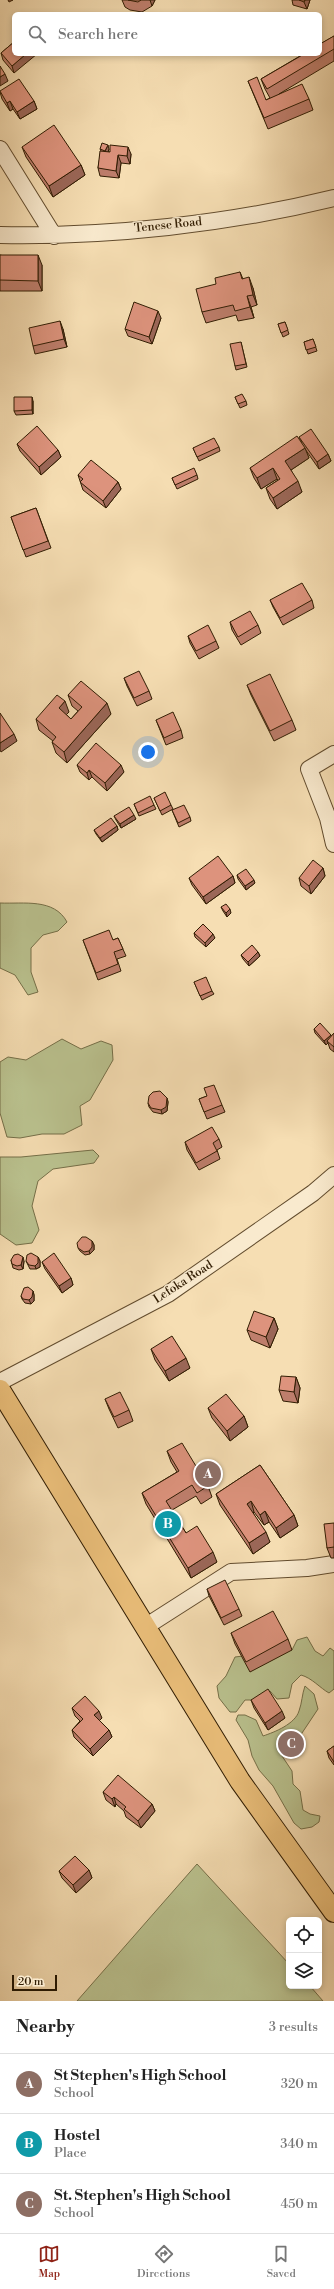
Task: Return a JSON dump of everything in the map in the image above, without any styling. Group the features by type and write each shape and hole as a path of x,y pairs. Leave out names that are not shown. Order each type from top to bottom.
{"main road":[{"path":"0,1390 240,1781 334,1912"}],"street":[{"path":"0,149 54,236"},
{"name":"Tenese Road","path":"0,235 54,236 171,226 262,213 334,198"},
{"path":"334,754 309,769 328,818 334,844"},
{"name":"Lefoka Road","path":"0,1382 168,1294 313,1193 334,1175"},
{"path":"145,1627 231,1572 307,1568 334,1564"}],"green space":[{"path":"0,903 28,903 46,906 61,914 67,922 58,931 43,935 31,948 31,972 38,992 28,995 15,975 0,968"},
{"path":"62,1039 81,1049 101,1041 112,1045 113,1060 90,1100 80,1106 82,1125 64,1134 42,1134 20,1138 7,1137 0,1113 0,1062 8,1057 26,1060"},
{"path":"93,1150 99,1156 94,1163 53,1169 38,1181 32,1206 39,1230 32,1243 16,1245 0,1234 0,1157 21,1157"},
{"path":"307,1637 315,1651 323,1656 330,1648 334,1651 334,1689 329,1693 309,1678 301,1675 292,1684 289,1698 277,1699 270,1691 252,1700 245,1700 236,1712 230,1712 219,1698 217,1686 226,1676 235,1657 292,1650 297,1640"},
{"path":"305,1686 314,1694 318,1709 296,1742 283,1750 282,1756 292,1771 293,1784 300,1791 303,1810 310,1814 320,1816 319,1822 312,1827 301,1829 294,1823 273,1786 259,1770 252,1756 248,1740 236,1720 238,1715 245,1715 256,1720 263,1736 279,1730 289,1724 297,1716"},
{"path":"197,1864 286,1961 286,1989 313,1989 323,2001 77,2001"}],"building":[{"path":"128,0 141,0 138,2"},
{"path":"334,36 334,49 267,89 261,79 301,56 322,56 322,43"},
{"path":"12,44 12,56 24,56 12,66 1,53"},
{"path":"0,66 5,74 0,77"},
{"path":"257,77 266,100 302,84 309,99 264,118 248,81"},
{"path":"19,79 34,101 17,112 10,101 7,103 0,91"},
{"path":"54,125 81,165 49,186 22,147"},
{"path":"102,143 108,145 105,151 100,149"},
{"path":"110,145 128,147 127,156 118,155 116,171 98,168 100,151 110,152"},
{"path":"0,255 38,255 38,281 0,280"},
{"path":"240,272 242,279 249,277 253,295 247,296 250,307 235,311 233,305 202,312 196,289 216,284 215,278"},
{"path":"134,302 158,311 149,337 125,329"},
{"path":"60,321 64,339 33,346 29,328"},
{"path":"285,322 288,330 281,333 278,324"},
{"path":"313,339 316,347 306,350 304,342"},
{"path":"241,342 246,364 235,366 230,344"},
{"path":"242,394 246,401 238,404 235,397"},
{"path":"14,397 32,397 32,410 14,411"},
{"path":"37,426 58,450 39,467 17,444"},
{"path":"311,429 328,454 317,462 299,437"},
{"path":"297,436 305,448 285,461 298,481 273,498 266,488 280,479 273,468 257,478 250,468"},
{"path":"214,438 219,447 197,457 193,448"},
{"path":"91,460 118,482 103,501 80,482 83,479 78,475"},
{"path":"194,468 197,475 175,485 172,478"},
{"path":"36,508 48,541 23,550 11,517"},
{"path":"302,583 312,600 280,618 270,600"},
{"path":"250,611 258,625 238,637 230,622"},
{"path":"208,625 216,641 196,651 188,636"},
{"path":"139,671 149,691 134,698 124,678"},
{"path":"270,674 292,720 270,731 247,685"},
{"path":"81,681 107,703 64,752 52,742 56,737 36,719 57,695 65,701 59,708 71,719 82,707 68,695"},
{"path":"173,712 181,730 164,738 156,720"},
{"path":"0,713 14,734 0,743"},
{"path":"96,743 121,765 105,783 89,770 87,773 77,765"},
{"path":"165,792 171,805 160,811 154,798"},
{"path":"150,796 154,805 138,813 134,804"},
{"path":"184,805 190,817 178,823 172,810"},
{"path":"129,807 134,815 120,824 114,816"},
{"path":"111,818 117,826 100,838 94,830"},
{"path":"218,856 233,876 203,897 189,878"},
{"path":"313,860 323,868 309,886 299,878"},
{"path":"246,869 254,880 245,886 237,875"},
{"path":"226,904 230,909 226,913 221,907"},
{"path":"203,924 213,934 205,943 194,933"},
{"path":"109,930 113,940 118,938 123,949 114,952 118,964 96,973 83,940"},
{"path":"252,945 258,952 248,962 241,955"},
{"path":"206,977 212,991 200,996 194,982"},
{"path":"320,1023 331,1035 324,1041 314,1029"},
{"path":"334,1033 334,1047 327,1041"},
{"path":"214,1085 222,1105 204,1112 199,1099 207,1096 204,1088"},
{"path":"160,1091 167,1098 166,1107 161,1110 151,1108 148,1103 149,1096 153,1092"},
{"path":"212,1127 219,1139 213,1143 217,1151 196,1163 185,1142"},
{"path":"82,1237 86,1237 92,1241 92,1247 89,1251 84,1252 78,1248 77,1243"},
{"path":"31,1253 38,1257 38,1263 35,1266 29,1265 26,1261 27,1255"},
{"path":"54,1253 71,1278 59,1286 42,1262"},
{"path":"18,1254 23,1257 21,1265 17,1266 12,1264 11,1260 14,1255"},
{"path":"28,1287 33,1291 32,1297 29,1300 23,1299 21,1296 24,1288"},
{"path":"254,1311 274,1318 266,1337 247,1330"},
{"path":"172,1336 186,1358 165,1371 151,1349"},
{"path":"281,1376 296,1377 294,1392 279,1390"},
{"path":"120,1392 129,1410 114,1417 105,1399"},
{"path":"226,1394 244,1416 227,1431 208,1408"},
{"path":"182,1443 208,1486 197,1493 192,1485 166,1501 186,1533 197,1526 213,1552 188,1568 142,1493 179,1471 167,1451"},
{"path":"260,1465 294,1515 276,1528 265,1511 260,1515 251,1501 247,1504 266,1532 249,1543 216,1494"},
{"path":"334,1523 334,1547 327,1548 324,1524"},
{"path":"225,1580 239,1609 221,1618 207,1589"},
{"path":"273,1611 288,1639 246,1662 231,1633"},
{"path":"268,1689 282,1711 265,1723 251,1700"},
{"path":"85,1696 99,1711 94,1715 109,1730 90,1749 72,1730 83,1719 72,1708"},
{"path":"334,1746 334,1762 327,1751"},
{"path":"118,1775 152,1804 138,1821 124,1809 126,1807 114,1797 112,1799 103,1792"},
{"path":"75,1856 89,1870 73,1885 59,1871"}],"place":[{"name":"St Stephen's High School","path":"208,1474"},
{"name":"Hostel","path":"168,1524"},
{"name":"St. Stephen's High School","path":"291,1744"}]}
